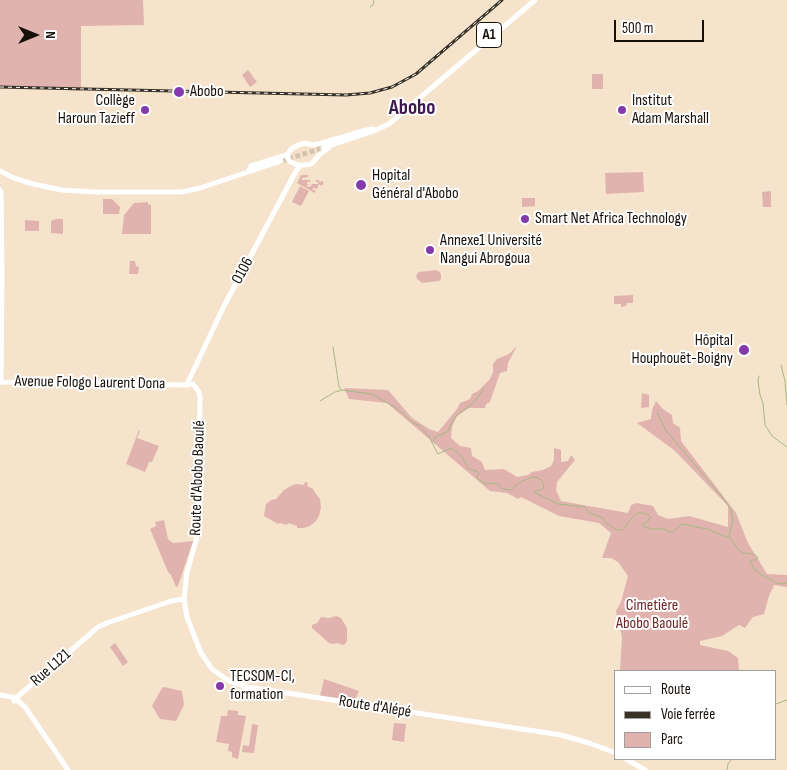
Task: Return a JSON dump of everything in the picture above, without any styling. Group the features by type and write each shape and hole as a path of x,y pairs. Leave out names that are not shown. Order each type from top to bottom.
{"main road":[{"name":"A1","path":"374,130 389,120 530,0"},
{"name":"A1","path":"323,147 388,124 535,0"},
{"path":"250,171 251,166 288,154 298,144 324,142 366,130 374,130"},
{"path":"0,169 19,180 48,188 70,191 99,192 182,189 250,171 257,172 273,166 311,164 329,148 363,137 374,130"},
{"path":"313,144 318,149 318,156"},
{"path":"288,154 288,159 296,164"},
{"path":"0,169 20,178 59,187 182,192 281,161"},
{"name":"O106","path":"191,383 193,373 220,315 296,171 296,164"},
{"path":"195,187 202,183"},
{"path":"0,190 2,273 0,382"},
{"path":"0,200 0,338"},
{"name":"Avenue Fologo Laurent Dona","path":"0,382 180,385 191,383"},
{"name":"Route d'Abobo Baoulé","path":"184,599 187,572 196,541 198,524 200,402 199,392 191,383"},
{"name":"Rue L121","path":"15,700 92,631 102,625 171,601 184,599"},
{"name":"Rue L121","path":"15,700 100,628 184,599"},
{"name":"Route d'Alépé","path":"184,599 187,617 206,661 217,673 238,684 561,735 589,742 614,752"},
{"path":"0,696 21,694"},
{"path":"0,696 15,700"},
{"path":"8,696 15,700 30,717 67,770"},
{"path":"628,760 645,770"}],"green space":[{"path":"0,0 143,0 144,25 81,26 81,91 0,86"},
{"path":"248,70 257,82 250,87 242,75"},
{"path":"592,74 603,74 603,89 592,89"},
{"path":"643,172 644,192 606,194 605,173"},
{"path":"301,175 308,175 308,177 302,178 302,180 310,180 310,182 307,182 307,184 310,184 307,187 312,186 311,184 318,184 316,180 319,180 320,183 321,181 324,182 322,186 319,184 317,189 312,189 316,191 315,193 297,183"},
{"path":"300,186 309,191 301,206 292,202"},
{"path":"771,191 771,207 763,207 762,192"},
{"path":"522,198 535,198 535,206 522,207"},
{"path":"103,199 112,199 120,207 119,214 103,214"},
{"path":"148,202 151,205 151,234 122,234 124,215 134,203"},
{"path":"63,219 63,234 51,233 51,221"},
{"path":"25,220 39,221 39,231 25,231"},
{"path":"130,261 135,261 136,266 139,267 138,274 129,274"},
{"path":"436,270 441,275 439,281 422,283 417,279 416,275 419,272"},
{"path":"633,295 633,303 627,303 626,306 621,307 621,304 614,304 614,296"},
{"name":"Cimetière Abobo Baoulé","path":"517,346 508,363 507,371 500,373 490,402 486,404 485,408 469,408 457,416 452,427 451,438 460,446 471,448 472,456 482,462 485,470 504,469 517,477 551,466 554,460 554,448 561,450 561,462 568,461 571,455 575,460 557,482 556,490 561,501 628,513 631,505 637,503 653,506 658,515 668,519 689,516 728,527 728,506 674,450 637,423 651,419 656,401 672,415 673,423 680,428 681,441 736,513 748,543 767,574 787,575 787,587 774,585 764,614 753,617 745,628 739,625 722,636 700,641 700,645 728,651 738,658 739,670 620,670 622,637 616,611 621,602 628,576 618,562 611,558 602,558 611,533 599,523 559,516 521,497 518,499 507,493 490,491 387,403 349,399 344,388 388,390 412,418 429,429 438,432 460,403 470,399 472,394 478,391 490,379 493,372 493,364 497,359 509,354"},
{"path":"642,393 649,395 649,407 641,408"},
{"path":"139,430 137,438 159,446 145,472 126,464"},
{"path":"305,482 308,483 307,486 313,489 320,499 321,507 319,516 310,526 297,528 297,526 288,523 287,525 278,524 264,516 266,504 276,499 284,490 291,486 296,484 304,485"},
{"path":"164,520 168,539 173,543 193,541 178,586 176,587 150,529 156,526 155,522"},
{"path":"336,616 341,618 347,628 347,641 343,645 329,643 312,628 312,625 317,623 321,617 329,618"},
{"path":"115,643 128,662 123,666 110,647"},
{"path":"324,679 359,691 355,700 341,700 320,696"},
{"path":"164,687 182,691 184,705 176,721 160,719 152,706"},
{"path":"228,710 238,711 238,715 246,716 238,759 232,757 232,752 228,751 229,744 216,742 221,716 227,716"},
{"path":"394,723 406,724 404,742 392,740"},
{"path":"252,724 258,725 254,753 242,752 243,745 249,746"}],"waterway":[{"path":"370,7 373,5 374,0"},
{"path":"333,347 339,387 342,390 372,394 393,406 413,423 420,426 429,437 438,454 451,448 456,451 469,469 479,473 477,478 481,481 487,484 495,483 503,489 511,490 519,483 535,477 544,484 543,489 534,492 558,504 585,507 589,513 603,518 607,524 617,530 623,530 637,513 644,513 651,517 642,524 652,529 665,529 673,532 682,524 707,529 731,539 743,553 754,554 758,558 750,561 754,569 760,574 777,583 787,583"},
{"path":"781,365 785,381 787,405"},
{"path":"759,376 758,381 765,425 772,436 787,447"},
{"path":"433,442 436,436 448,431 457,415 474,402 484,389"},
{"path":"320,401 342,390"},
{"path":"657,413 667,432 731,509 733,522 729,534 730,537"},
{"path":"777,704 787,700"},
{"path":"727,770 731,760"}],"tunnel":[{"path":"281,161 323,148"}],"railway":[{"path":"0,87 346,95 370,93 392,87 416,74 502,0"}],"place":[{"name":"Abobo","path":"179,92"},
{"name":"Collège Haroun Tazieff","path":"145,110"},
{"name":"Institut Adam Marshall","path":"622,110"},
{"name":"Hopital Général d'Abobo","path":"361,185"},
{"name":"Smart Net Africa Technology","path":"525,219"},
{"name":"Annexe1 Université Nangui Abrogoua","path":"430,250"},
{"name":"Hôpital Houphouët-Boigny","path":"744,350"},
{"name":"TECSOM-CI, formation","path":"220,686"}],"district":[{"name":"Abobo","path":"412,109"}]}
